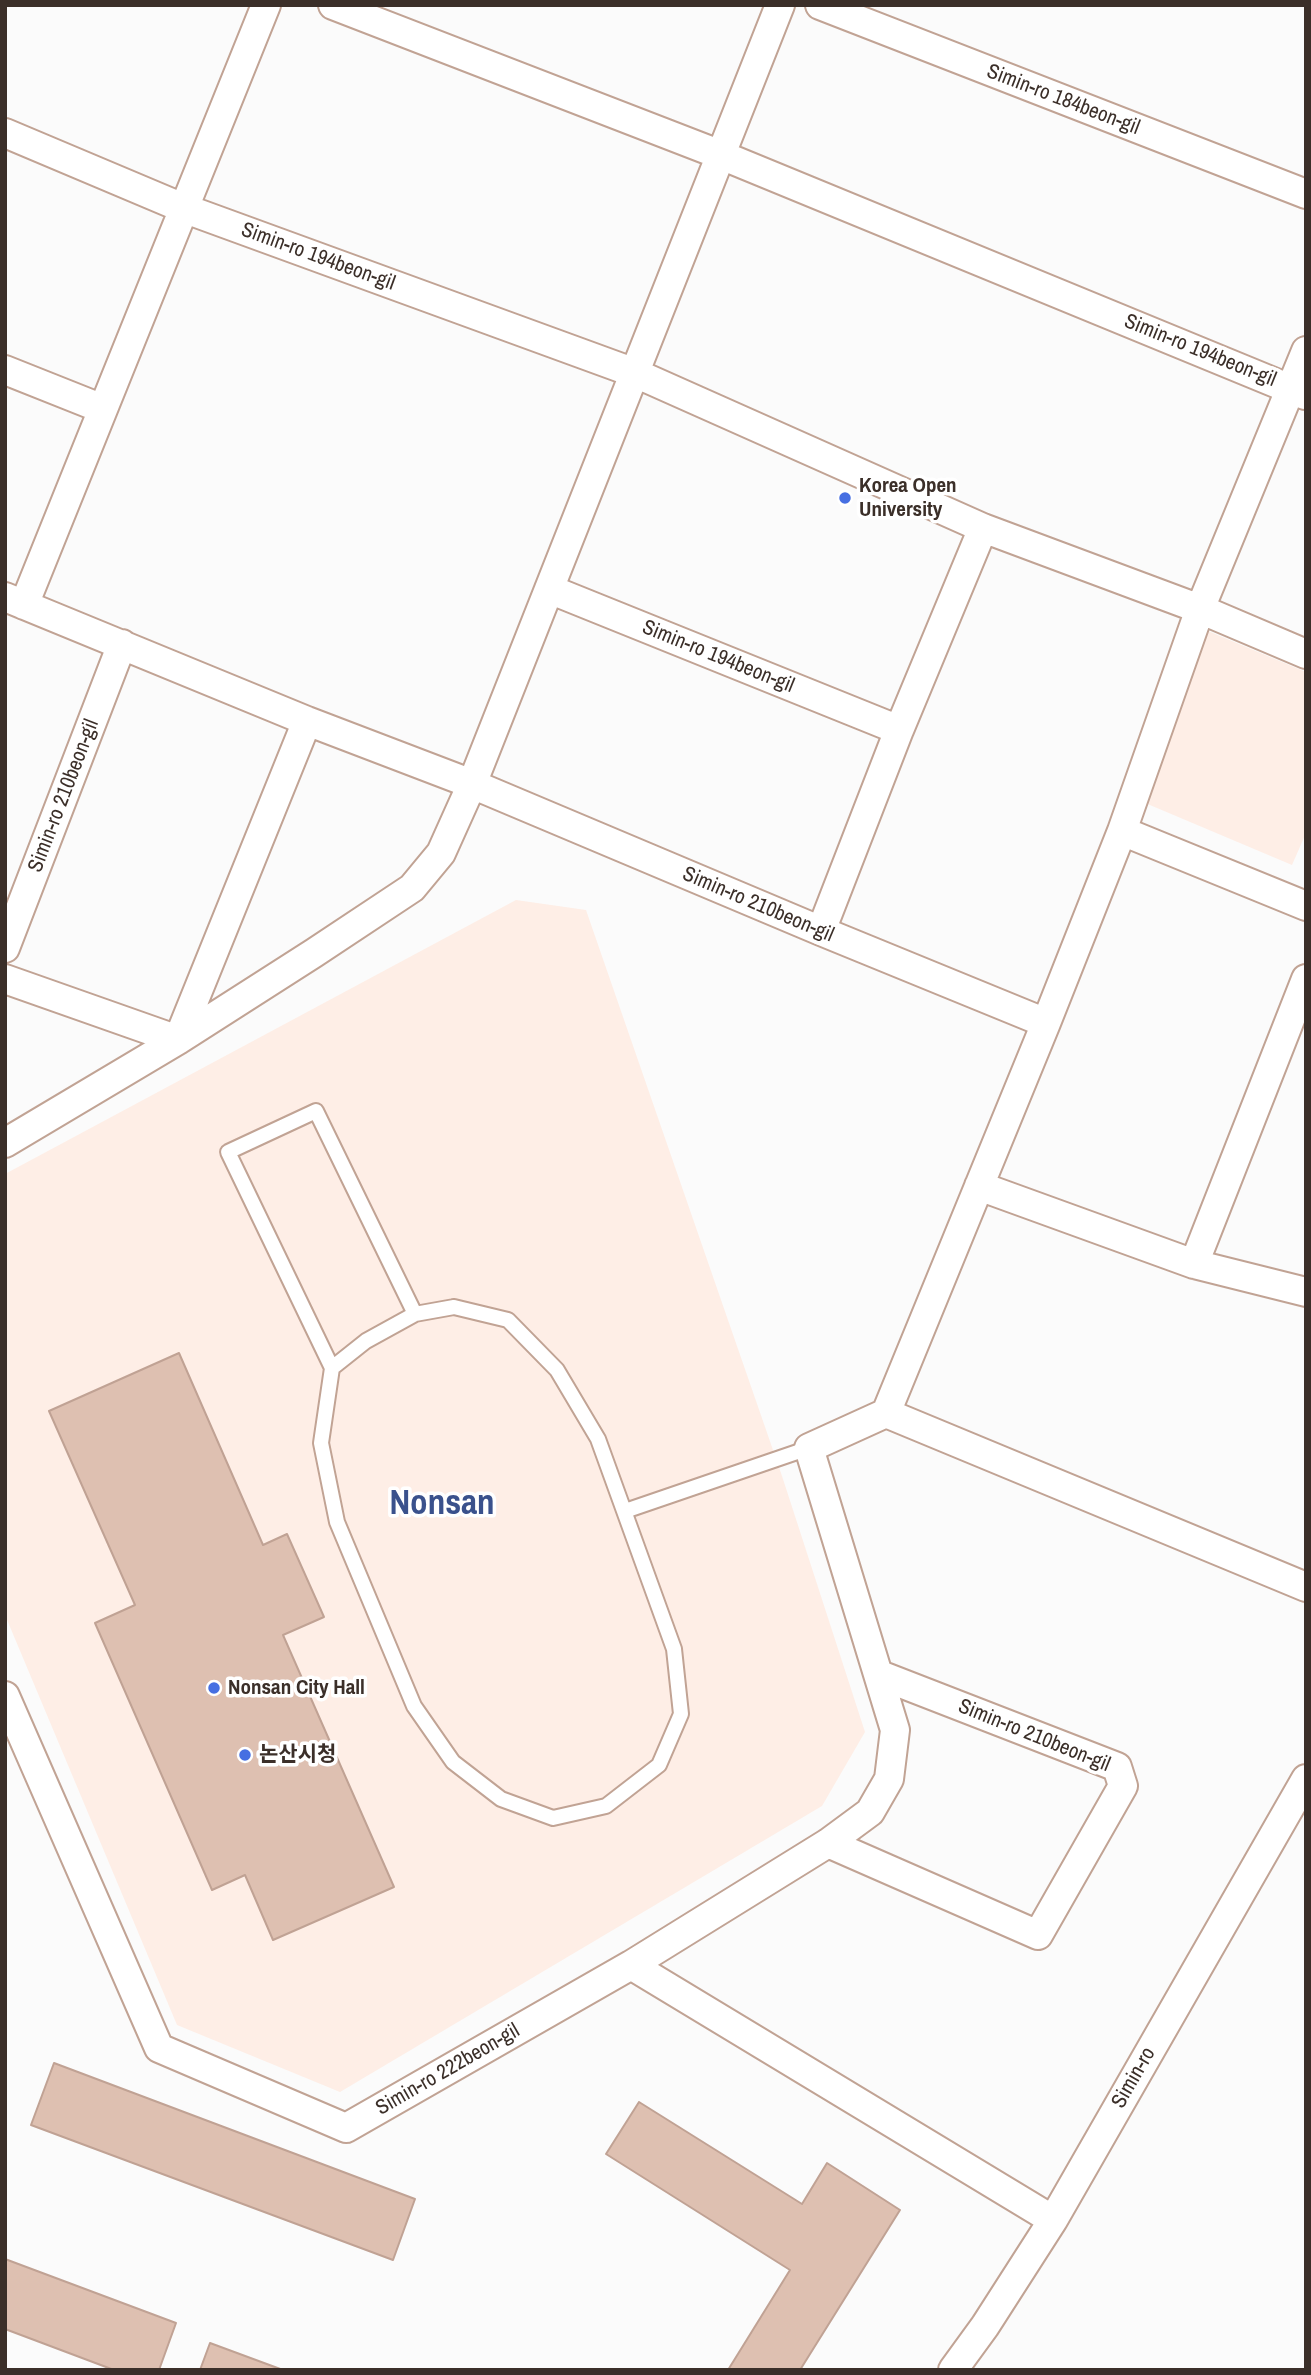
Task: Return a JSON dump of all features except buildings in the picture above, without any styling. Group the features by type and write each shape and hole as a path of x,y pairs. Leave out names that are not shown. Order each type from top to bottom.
{"street":[{"path":"15,601 103,409 266,5"},
{"name":"Simin-ro 194beon-gil","path":"333,5 721,155 1298,392 1200,609 1122,831 1046,1023"},
{"path":"5,1143 178,1040 412,888 441,853 472,783 780,5"},
{"name":"Simin-ro 184beon-gil","path":"820,5 1306,194"},
{"name":"Simin-ro 194beon-gil","path":"5,133 183,208 635,373 984,528 1200,609 1306,654"},
{"path":"1298,392 1306,351"},
{"path":"5,370 103,409"},
{"path":"821,931 899,730 984,528"},
{"name":"Simin-ro 194beon-gil","path":"549,589 899,730"},
{"name":"Simin-ro 210beon-gil","path":"15,601 307,721 472,783 1046,1023"},
{"name":"Simin-ro 210beon-gil","path":"5,948 122,644"},
{"path":"178,1040 307,721"},
{"path":"1122,831 1306,906"},
{"path":"5,979 178,1040"},
{"path":"1194,1264 1306,979"},
{"path":"1046,1023 886,1413 809,1448 895,1730 889,1779 870,1812 828,1843 631,1965 1053,2220"},
{"path":"979,1186 1194,1264 1306,1292"},
{"path":"886,1413 1306,1587"},
{"name":"Simin-ro 210beon-gil","path":"828,1843 1038,1935 1123,1786 1117,1767 880,1675"},
{"name":"Simin-ro 222beon-gil","path":"5,1696 159,2048 346,2128 631,1965"},
{"name":"Simin-ro","path":"953,2370 985,2326 1053,2220 1306,1779"}],"lane":[{"path":"332,1368 366,1341 415,1314 454,1307 508,1320 557,1370 598,1439 674,1649 681,1714 659,1765 606,1806 553,1818 501,1798 453,1762 414,1706 337,1522 321,1443 332,1368 228,1152 317,1111 415,1314"},
{"path":"625,1511 809,1448"}],"shaded area":[{"path":"1208,631 1306,672 1306,833 1292,865 1138,800"},
{"path":"516,900 586,910 782,1476 865,1732 822,1806 340,2092 177,2025 5,1615 5,1174"}],"place":[{"name":"Korea Open University","path":"845,498"},
{"name":"Nonsan City Hall","path":"214,1688"},
{"name":"논산시청","path":"245,1755"}],"district":[{"name":"Nonsan","path":"442,1505"}]}
